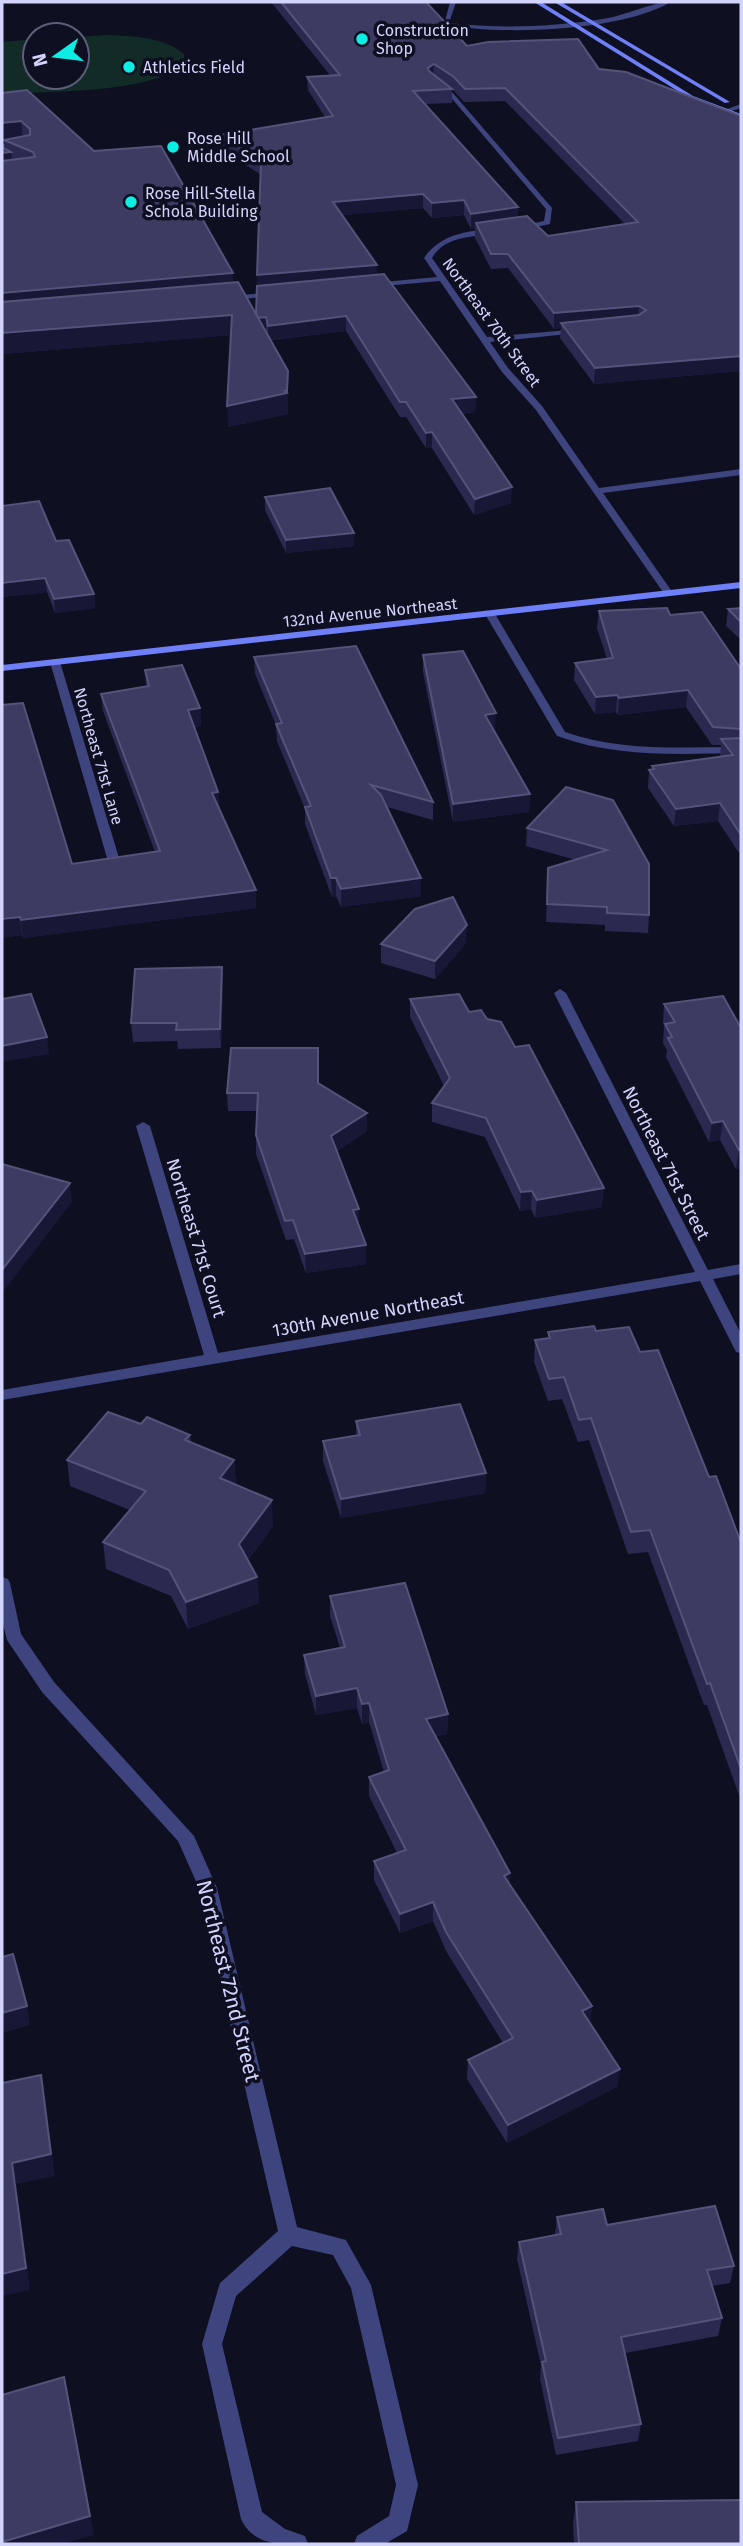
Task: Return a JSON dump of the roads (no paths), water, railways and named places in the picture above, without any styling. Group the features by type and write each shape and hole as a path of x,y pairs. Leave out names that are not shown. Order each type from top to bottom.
{"main road":[{"path":"537,2 691,97 741,116"},
{"path":"557,2 678,75 740,107"},
{"name":"132nd Avenue Northeast","path":"2,668 741,585"}],"street":[{"path":"453,2 446,24 502,30 643,13 668,2"},
{"name":"Northeast 70th Street","path":"432,81 450,93 550,209 547,222 518,229 468,234 447,240 432,249 428,258 484,340 539,408 668,593"},
{"path":"725,111 740,107"},
{"path":"2,146 21,143 28,150 2,154"},
{"path":"358,287 441,279"},
{"path":"221,299 290,293"},
{"path":"484,340 587,330"},
{"path":"597,491 741,472"},
{"path":"490,614 561,734 582,744 612,748 741,750"},
{"name":"Northeast 71st Lane","path":"55,663 113,858"},
{"name":"Northeast 71st Street","path":"560,993 741,1348"},
{"name":"Northeast 71st Court","path":"143,1126 213,1360"},
{"name":"130th Avenue Northeast","path":"2,1395 741,1269"},
{"name":"Northeast 72nd Street","path":"2,1583 13,1635 48,1687 185,1836 208,1888 289,2235"},
{"path":"296,2544 279,2539 252,2519 212,2344 227,2290 289,2235 339,2247 361,2285 407,2485 399,2523 365,2544"}],"place":[{"name":"Construction Shop","path":"362,39"},
{"name":"Athletics Field","path":"129,67"},
{"name":"Rose Hill Middle School","path":"173,147"},
{"name":"Rose Hill-Stella Schola Building","path":"131,202"}]}
